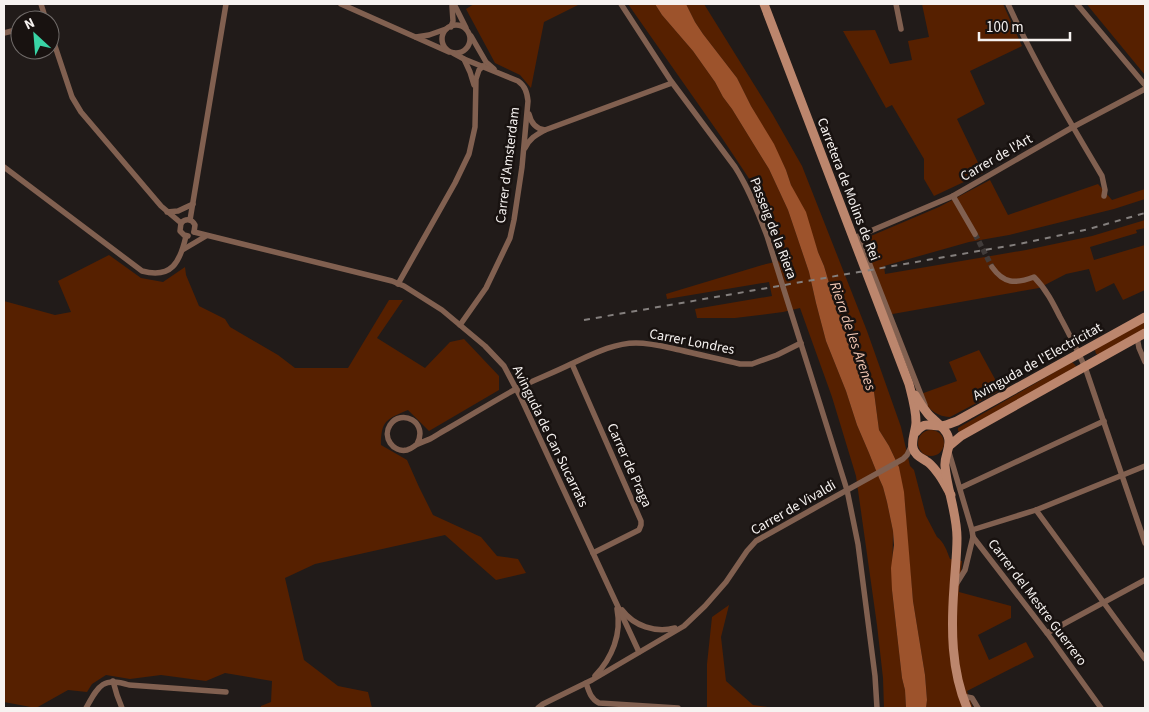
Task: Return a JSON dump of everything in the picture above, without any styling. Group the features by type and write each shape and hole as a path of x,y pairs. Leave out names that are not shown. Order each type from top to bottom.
{"main road":[{"name":"Carretera de Molins de Rei","path":"764,4 857,238 909,384 916,412 916,432 912,442"},
{"name":"Avinguda de l'Electricitat","path":"937,423 957,421 1145,317"},
{"name":"Avinguda de l'Electricitat","path":"948,450 961,436 1141,335"},
{"name":"Carretera de Molins de Rei","path":"909,384 923,408 947,433 950,442 948,450"},
{"path":"916,432 928,424 937,423"},
{"path":"912,442 915,452 939,474 951,495"},
{"path":"924,460 937,460 948,450"},
{"path":"948,450 945,468 957,528 952,621 953,645 956,672 967,708"}],"street":[{"path":"190,220 226,4"},
{"name":"Carrer d'Amsterdam","path":"341,4 518,81 528,93 523,154 510,238 486,288 460,325"},
{"path":"414,37 429,36 449,28 459,26 468,32 470,42 466,50 451,52 446,49 442,41 443,37 449,28 453,21 453,4"},
{"name":"Carrer d'Amsterdam","path":"453,4 486,62 497,72"},
{"name":"Passeig de la Riera","path":"621,4 672,83 744,181 769,242 847,490 858,544 875,676 877,708"},
{"path":"896,4 901,29"},
{"path":"1008,4 1025,41 1072,127 1102,176 1105,190 1104,196"},
{"path":"1077,4 1145,87"},
{"path":"464,59 475,89"},
{"path":"60,60 72,97 81,112 167,212 180,223 180,231 186,236 192,235 194,232 195,225 190,220"},
{"path":"398,284 455,183 468,154 475,127 477,74 483,66"},
{"path":"523,154 528,142 545,130 672,83"},
{"name":"Carrer de l'Art","path":"857,238 953,196 1145,87"},
{"path":"528,110 530,120 535,126 539,130 545,130"},
{"path":"4,167 142,271 163,273 174,266 184,249 186,236"},
{"path":"953,196 975,234"},
{"path":"167,212 178,211 193,204"},
{"path":"180,223 190,220"},
{"name":"Avinguda de Can Sucarrats","path":"194,232 380,278 404,286 442,310 495,355 504,366 516,389 639,652"},
{"path":"184,249 206,236"},
{"name":"Carretera de Molins de Rei","path":"857,238 925,406 937,423"},
{"path":"992,267 998,275 1009,281 1019,282 1034,277 1049,296 1085,367 1145,543"},
{"path":"1141,335 1139,348 1145,362"},
{"name":"Carrer Londres","path":"417,444 433,438 516,389 600,351 625,344 655,345 740,364 752,364 777,355 801,343"},
{"name":"Carrer de Praga","path":"572,364 642,521 639,530 593,553"},
{"path":"402,418 409,418 414,421 420,430 417,444 408,450 399,450 394,447 389,441 390,425 402,418"},
{"path":"960,488 1104,421"},
{"name":"Carrer de Vivaldi","path":"538,708 589,682 684,626 726,582 756,541 895,464 907,455 912,442"},
{"name":"Carrer del Mestre Guerrero","path":"948,450 972,534 1048,633 1101,708"},
{"path":"902,459 924,460"},
{"path":"954,587 965,570 972,534 1145,466"},
{"path":"1036,510 1145,659"},
{"path":"1048,633 1145,580"},
{"name":"Avinguda de Can Sucarrats","path":"615,600 628,618 649,629 664,631 684,626"},
{"name":"Avinguda de Can Sucarrats","path":"589,682 602,669 618,637 618,615 615,600"},
{"path":"86,708 100,686 111,682 226,692"},
{"path":"111,682 122,708"},
{"path":"589,682 590,693 594,700 600,703 678,708"},
{"path":"963,697 972,698 978,708"}],"shaded area":[{"path":"474,4 580,4 544,22 531,88 520,75 495,63 466,9"},
{"path":"628,4 655,4 693,51 715,82 769,169 788,210 809,272 826,341 857,425 883,487 887,502 893,531 892,590 906,708 884,708 883,678 877,625 856,476 832,397 800,308 735,318 697,318 695,309 772,296 769,282 667,299 666,294 780,261 752,183"},
{"path":"655,4 686,4 703,34 737,78 774,144 791,185 806,212 836,306 856,360 874,392 879,430 899,467 904,492 913,601 925,675 926,708 906,708 892,590 893,531 887,502 883,487 857,425 826,341 809,272 788,210 769,169 715,82"},
{"path":"686,4 704,4 773,115 802,166 867,331 901,427 910,466 914,470 926,516 937,537 942,541 950,559 962,561 959,592 1011,606 1011,618 978,635 989,660 1026,642 1034,657 967,691 973,708 926,708 925,675 913,601 905,504 899,467 879,430 874,392 856,360 802,205 791,185 786,170 737,78 703,34"},
{"path":"922,4 1003,4 1022,46 970,71 985,104 957,119 983,173 934,196 924,179 924,159 892,105 886,108 843,31 875,30 890,64 912,60 908,41 929,37"},
{"path":"1087,4 1145,4 1145,75 1089,7"},
{"path":"990,180 1008,215 1098,184 1112,200 1145,189 1145,199 1114,209 1009,235 969,242 884,266 885,274 1026,250 1092,236 1145,220 1145,228 1136,230 1137,233 1090,247 1094,260 1145,245 1145,290 1123,300 1114,283 1096,292 1089,269 1066,274 1039,288 887,315 859,241 939,207"},
{"path":"109,255 141,278 163,282 185,267 186,275 199,306 225,319 230,327 278,355 295,368 348,368 389,300 403,300 377,338 425,368 450,342 464,339 499,376 499,390 429,431 408,410 390,418 382,430 381,445 407,460 433,515 481,537 497,556 518,559 526,573 496,580 445,535 315,564 285,578 304,660 338,686 368,692 372,708 261,708 261,706 271,702 272,681 225,673 206,681 161,675 130,679 106,675 92,684 87,692 68,690 36,708 4,702 4,301 55,315 71,312 58,281"},
{"path":"1145,321 1145,330 1099,355 1096,354 1095,350 1099,347"},
{"path":"979,350 1001,390 950,417 935,413 918,395 957,381 949,362"},
{"path":"1072,362 1076,366 1075,368 960,432 958,431 958,428"},
{"path":"931,430 940,434 944,443 940,452 931,456 922,452 918,443 922,434"},
{"path":"729,605 721,637 726,681 753,705 776,708 707,708 707,664 712,617"}],"tunnel":[{"path":"975,234 992,267"}],"railway":[{"path":"584,320 1019,244 1089,229 1145,213"}],"water label":[{"name":"Riera de les Arenes","path":"853,336"}]}
